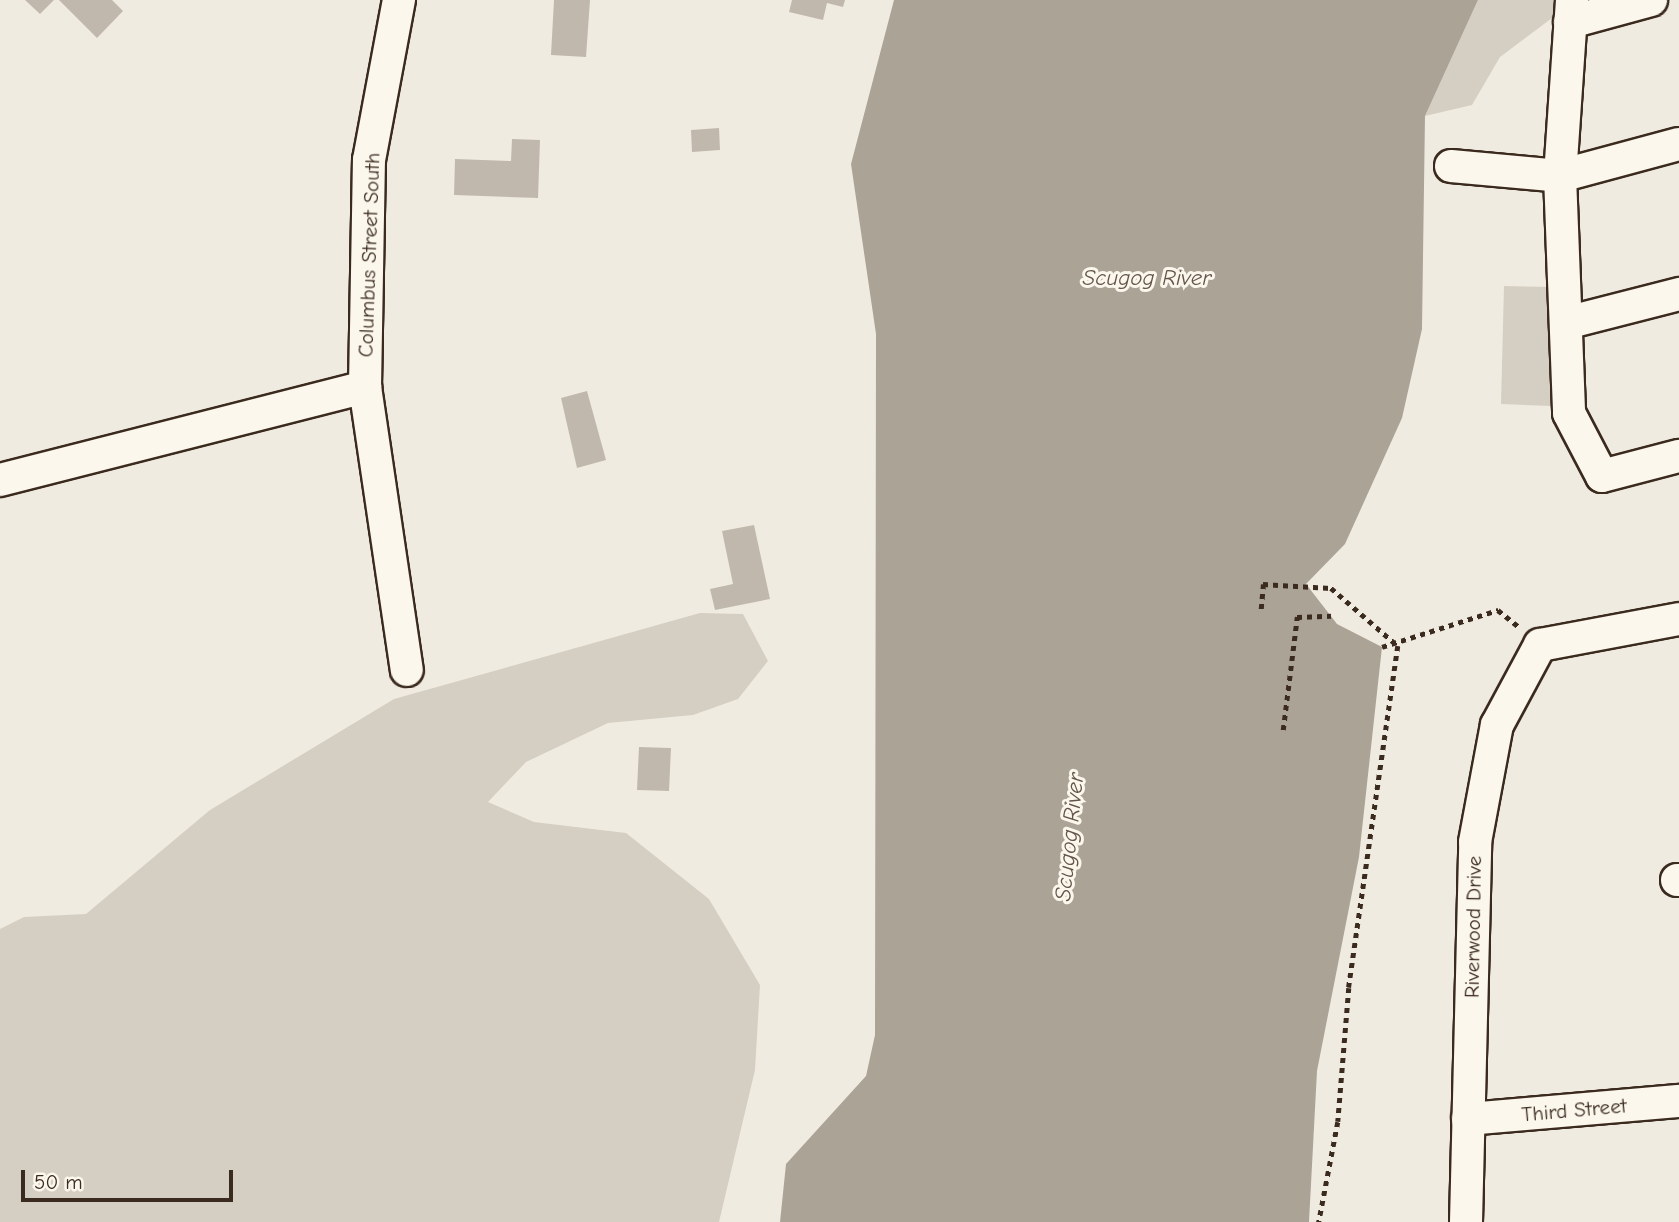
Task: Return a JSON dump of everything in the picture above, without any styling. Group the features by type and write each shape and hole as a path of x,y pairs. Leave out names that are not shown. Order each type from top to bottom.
{"street":[{"name":"Columbus Street South","path":"399,0 369,160 365,387 407,670"},
{"path":"1651,0 1571,11 1560,176 1569,413 1602,476 1679,456"},
{"path":"1451,166 1560,176 1679,144"},
{"path":"1566,323 1679,294"},
{"path":"0,480 365,387"},
{"path":"1540,645 1679,618"},
{"name":"Riverwood Drive","path":"1466,1222 1475,842 1497,725 1540,645"},
{"name":"Third Street","path":"1468,1119 1679,1101"}],"path":[{"path":"1261,609 1263,583 1331,589 1395,643 1396,679 1349,988 1338,1122 1319,1222"},
{"path":"1382,647 1498,610 1540,645"},
{"path":"1283,730 1297,617 1331,616"}],"shaded area":[{"path":"1478,0 1576,0 1500,57 1472,105 1425,116"},
{"path":"1504,286 1553,287 1551,406 1501,404"},
{"path":"700,613 743,614 768,661 738,699 693,715 608,723 526,762 488,802 534,822 626,833 709,899 760,985 755,1070 719,1222 0,1222 0,929 24,917 86,914 210,810 394,699"}],"water":[{"name":"Scugog River","path":"894,0 1478,0 1425,116 1422,329 1402,418 1345,544 1306,584 1337,624 1382,647 1359,857 1317,1071 1309,1222 780,1222 786,1164 866,1076 875,1035 876,334 851,164"}],"building":[{"path":"25,0 54,0 40,14"},
{"path":"59,0 112,0 123,11 97,38"},
{"path":"554,0 590,0 586,57 551,55"},
{"path":"792,0 845,0 843,7 827,3 823,20 789,12"},
{"path":"719,128 720,150 692,152 691,130"},
{"path":"512,139 540,140 538,198 454,195 455,159 511,161"},
{"path":"587,391 606,460 577,468 561,398"},
{"path":"754,525 770,599 715,610 710,589 733,584 722,531"},
{"path":"639,747 671,748 669,791 637,790"}]}
